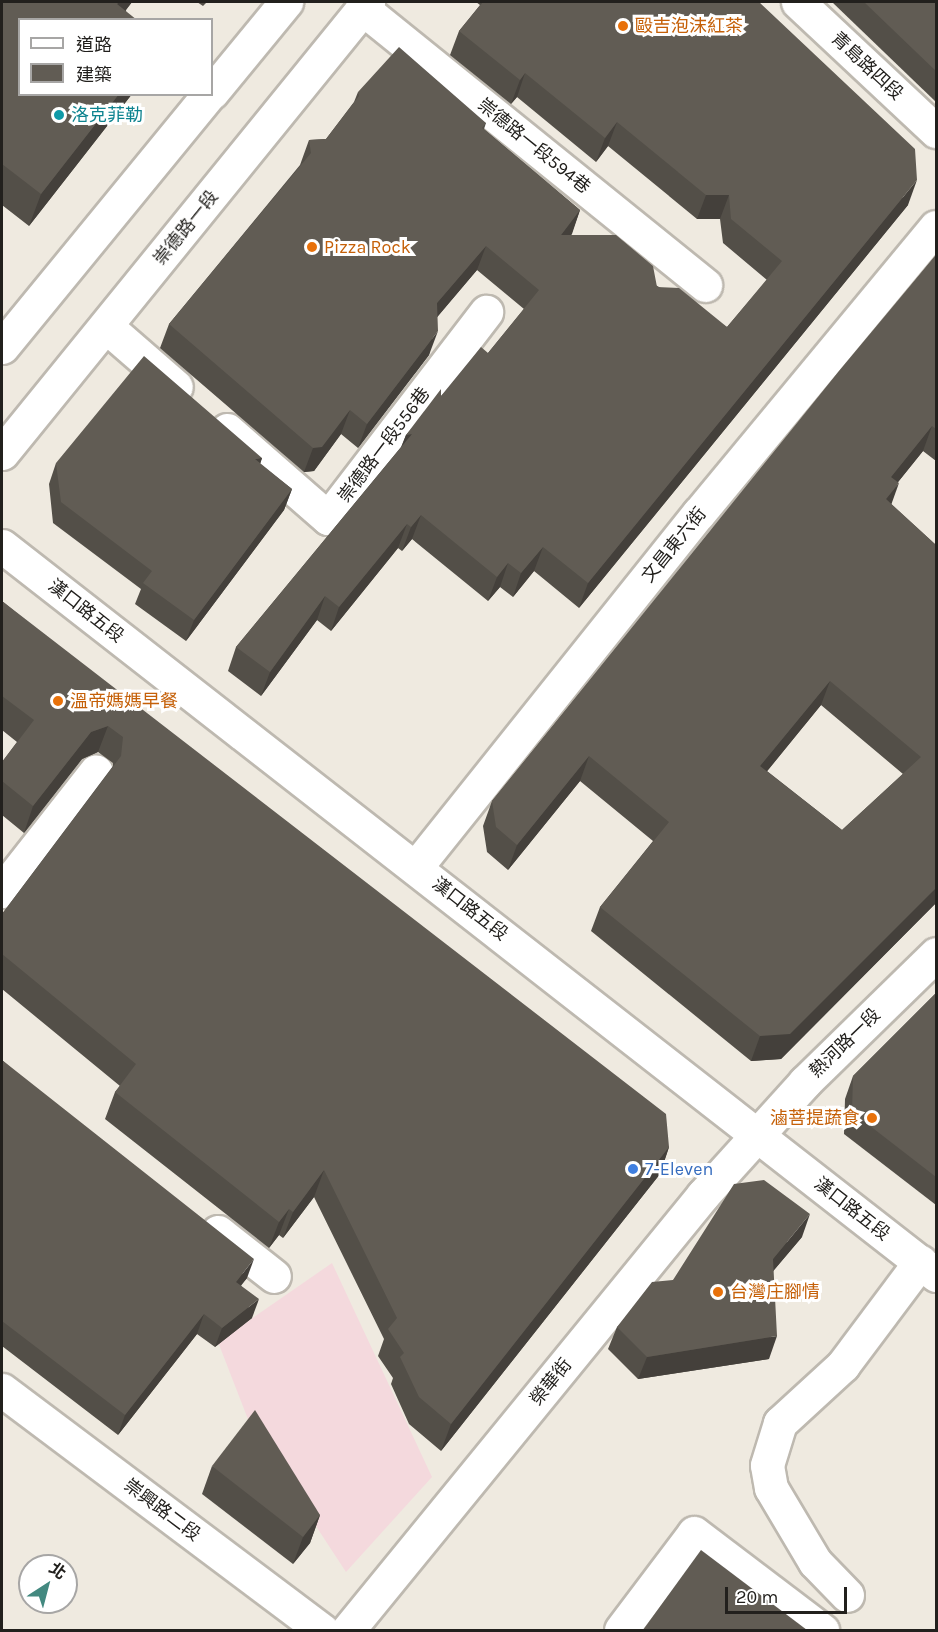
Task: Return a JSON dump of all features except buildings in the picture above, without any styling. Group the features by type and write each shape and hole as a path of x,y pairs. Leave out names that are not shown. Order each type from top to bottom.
{"street":[{"path":"213,89 286,2"},
{"name":"青島路四段","path":"798,2 936,131"},
{"name":"崇德路一段594巷","path":"365,5 705,285"},
{"name":"崇德路一段","path":"2,453 107,327 365,5"},
{"path":"2,347 208,96"},
{"name":"文昌東六街","path":"416,867 699,513 936,227"},
{"name":"崇德路一段556巷","path":"107,327 328,518 486,312"},
{"name":"漢口路五段","path":"2,546 928,1269"},
{"path":"2,891 96,771"},
{"name":"熱河路一段","path":"758,1136 805,1082 936,954"},
{"name":"榮華街","path":"348,1630 703,1195 758,1136"},
{"path":"189,1209 274,1276"},
{"path":"847,1595 815,1562 771,1488 767,1466 780,1423 843,1365 928,1269"},
{"name":"崇興路二段","path":"2,1390 322,1630"},
{"path":"621,1630 694,1533 822,1630"}],"shaded area":[{"path":"332,1263 432,1477 346,1572 251,1427 218,1342"}],"place":[{"name":"毆吉泡沫紅茶","path":"623,26"},
{"name":"洛克菲勒","path":"59,115"},
{"name":"Pizza Rock","path":"312,247"},
{"name":"溫帝媽媽早餐","path":"58,701"},
{"name":"滷菩提蔬食","path":"872,1118"},
{"name":"7-Eleven","path":"633,1169"},
{"name":"台灣庄腳情","path":"718,1292"}]}
